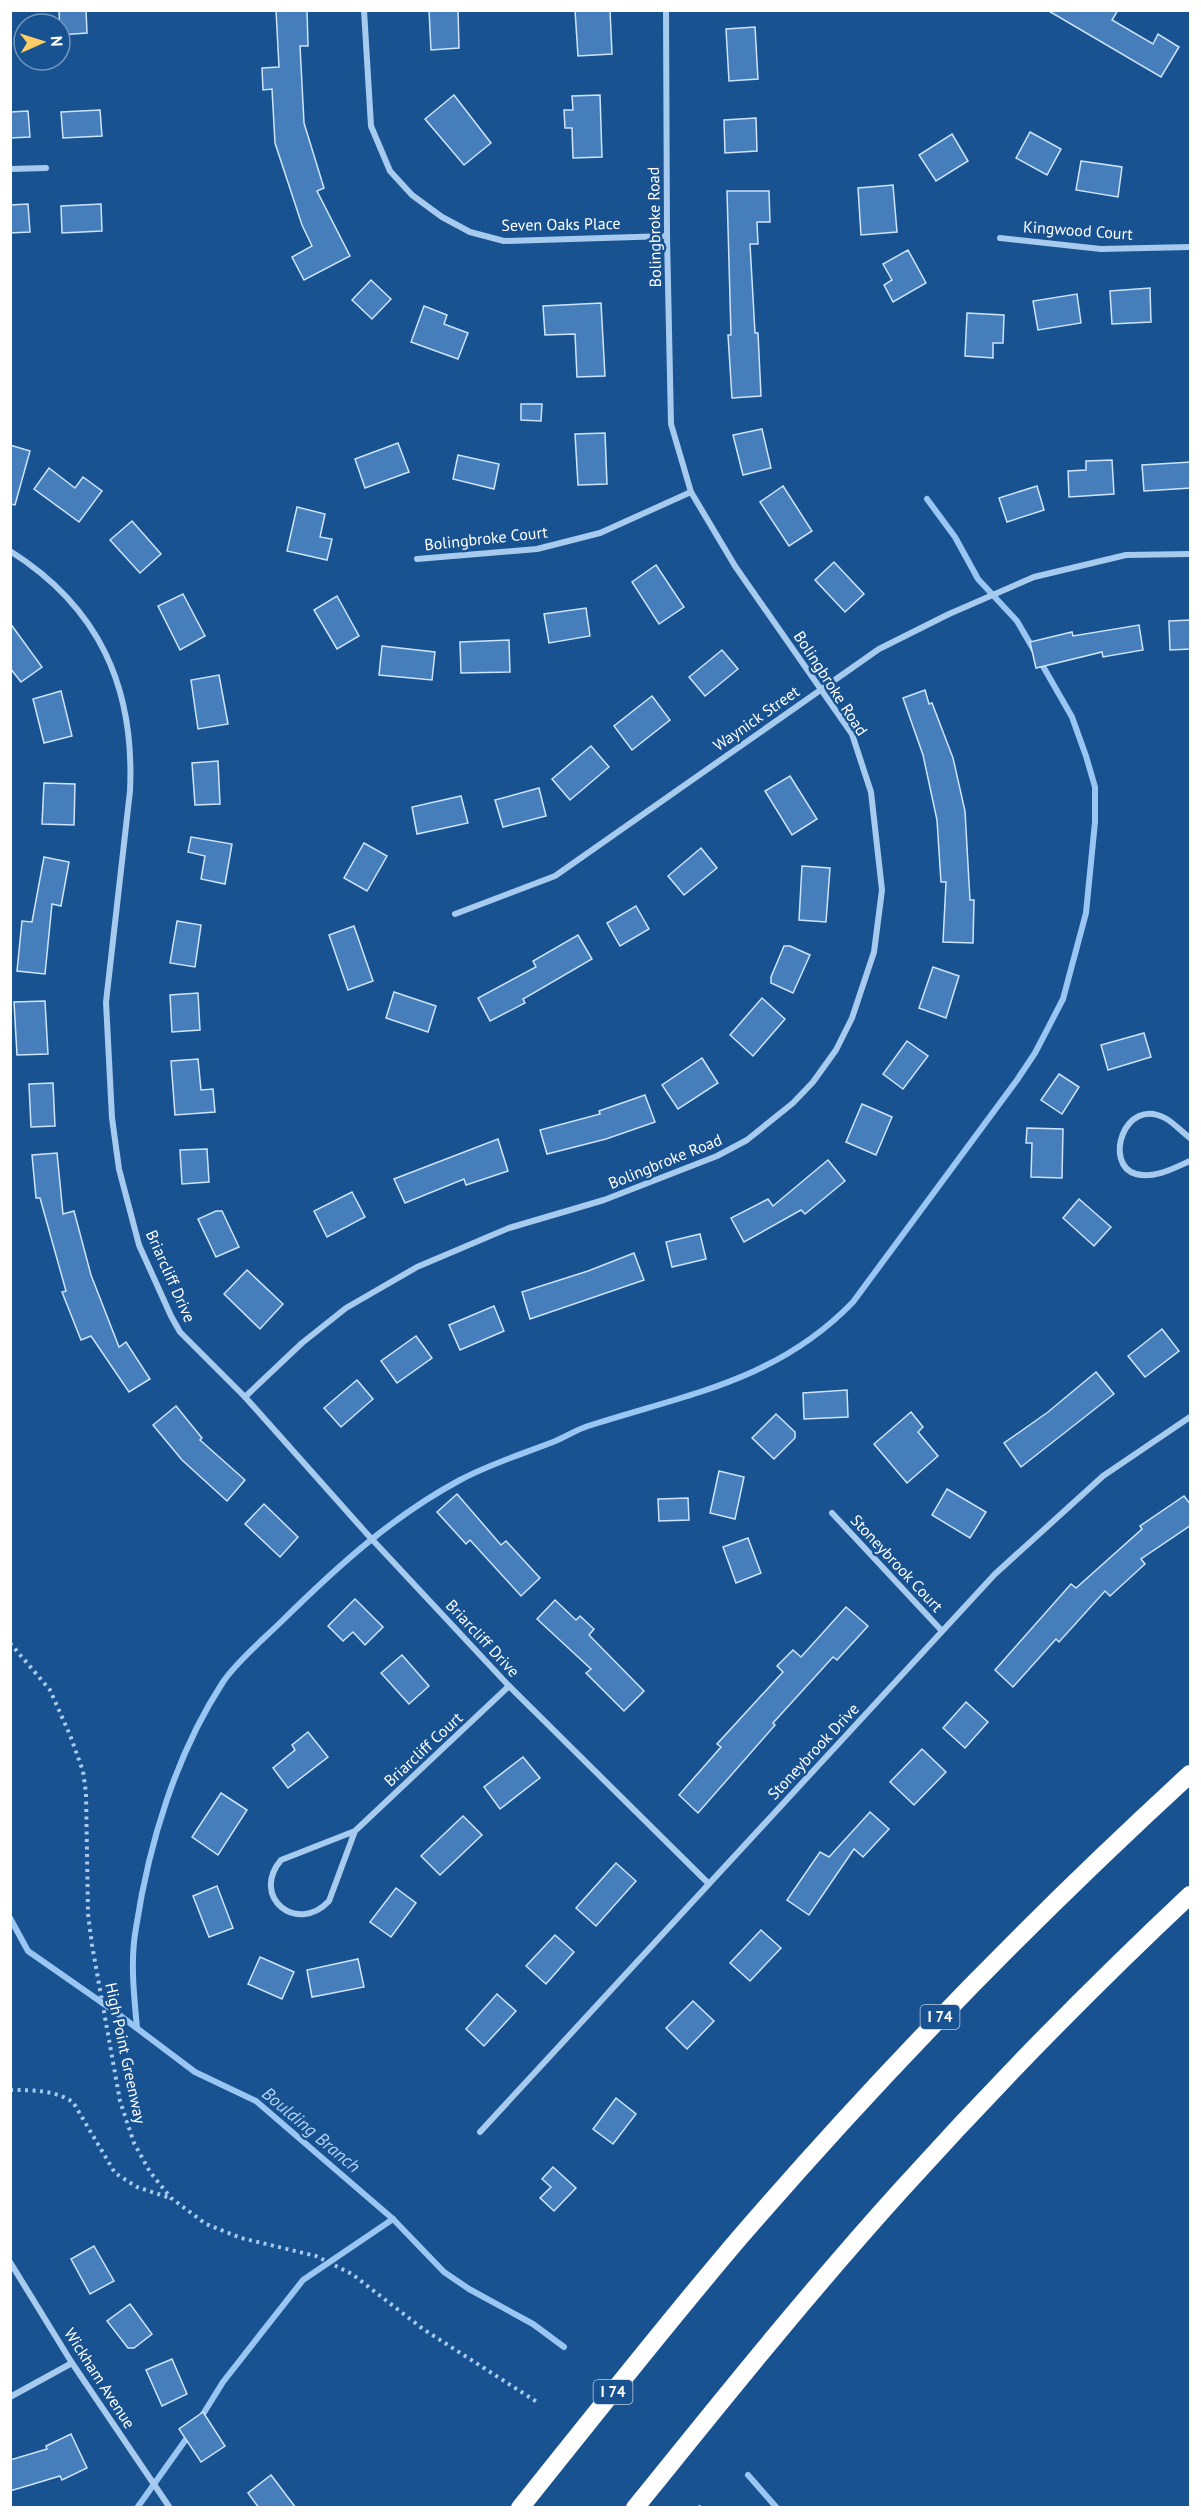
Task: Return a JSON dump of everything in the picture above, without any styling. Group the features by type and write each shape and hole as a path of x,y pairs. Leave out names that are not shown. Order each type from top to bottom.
{"highway":[{"name":"I 74","path":"520,2508 741,2237 835,2130 1028,1928 1191,1774"},
{"path":"635,2508 809,2295 901,2191 994,2090 1191,1894"}],"street":[{"name":"Seven Oaks Place","path":"364,10 372,126 390,171 411,195 442,217 470,232 504,241 667,236"},
{"name":"Bolingbroke Road","path":"245,1397 302,1343 346,1308 417,1267 509,1228 604,1200 717,1156 747,1140 771,1123 813,1082 836,1050 852,1018 874,952 882,890 871,792 852,734 735,566 691,492 672,424 667,236 666,10"},
{"path":"10,169 46,168"},
{"name":"Kingwood Court","path":"1000,238 1101,249 1191,247"},
{"name":"Bolingbroke Court","path":"417,559 537,549 600,533 691,492"},
{"name":"Briarcliff Drive","path":"10,551 32,564 64,593 91,626 108,656 125,705 132,756 130,791 106,1002 112,1118 119,1169 139,1245 171,1317 180,1332 245,1397 368,1535 509,1686 708,1883"},
{"name":"Waynick Street","path":"455,915 555,876 879,649 949,614 1034,577 1126,555 1191,554"},
{"path":"1191,1138 1164,1117 1152,1114 1141,1115 1134,1118 1124,1131 1120,1149 1124,1164 1129,1171 1135,1174 1163,1173 1191,1161"},
{"name":"Stoneybrook Drive","path":"480,2132 995,1574 1103,1476 1191,1417"},
{"name":"Stoneybrook Court","path":"832,1513 942,1631"},
{"name":"Briarcliff Court","path":"355,1832 329,1902 323,1908 300,1915 289,1913 278,1905 272,1893 270,1881 273,1870 281,1860 355,1832 509,1686"},
{"name":"Wickham Avenue","path":"10,2262 72,2363 170,2508"},
{"path":"10,2397 72,2363"}],"path":[{"name":"High Point Greenway","path":"10,1643 50,1690 83,1771 86,1793 88,1914 117,2086 134,2143 150,2172 171,2198 206,2224 242,2238 316,2256 352,2274 423,2329 537,2402"},
{"path":"10,2090 63,2095 73,2102 115,2173 137,2187 171,2198"}],"building":[{"path":"59,10 86,10 87,33 72,34 72,12 59,12"},
{"path":"276,10 307,10 308,46 300,46 304,123 324,188 317,191 350,256 304,280 292,257 312,246 302,225 275,143 272,89 263,90 262,68 279,67"},
{"path":"429,10 458,10 459,48 431,50"},
{"path":"575,10 610,10 612,54 578,56"},
{"path":"1047,10 1118,10 1112,20 1153,44 1158,34 1179,47 1161,77"},
{"path":"755,27 758,79 729,81 726,29"},
{"path":"454,95 491,143 464,165 425,119"},
{"path":"600,95 602,157 573,158 572,128 565,128 564,110 573,110 572,96"},
{"path":"100,110 102,136 63,138 61,112"},
{"path":"28,111 30,137 10,138 10,112"},
{"path":"756,118 757,151 725,153 724,120"},
{"path":"1030,132 1061,149 1047,175 1016,158"},
{"path":"952,134 968,161 936,181 919,155"},
{"path":"1081,161 1122,167 1118,197 1076,190"},
{"path":"893,185 897,232 861,235 858,188"},
{"path":"727,191 769,191 770,222 757,222 758,244 750,244 761,396 732,398 728,335 731,335"},
{"path":"28,204 30,232 10,233 10,205"},
{"path":"101,204 102,231 62,233 61,206"},
{"path":"908,250 926,283 893,302 884,285 892,280 883,264"},
{"path":"371,280 391,299 372,319 352,300"},
{"path":"1150,288 1151,322 1112,324 1110,291"},
{"path":"1077,294 1081,323 1038,330 1033,301"},
{"path":"601,303 605,376 577,377 575,334 545,335 543,306"},
{"path":"424,306 447,315 444,324 468,333 458,359 411,342"},
{"path":"967,313 1004,315 1003,343 993,343 993,358 965,356"},
{"path":"521,404 542,404 541,421 521,420"},
{"path":"762,429 771,468 743,475 733,435"},
{"path":"605,433 607,484 578,485 575,434"},
{"path":"398,443 409,472 365,488 355,459"},
{"path":"10,445 30,451 15,505 10,504"},
{"path":"458,455 499,464 494,489 453,479"},
{"path":"1112,460 1114,494 1069,497 1068,471 1086,470 1086,461"},
{"path":"1191,462 1191,488 1144,491 1142,465"},
{"path":"49,468 75,488 83,477 102,491 79,522 34,489"},
{"path":"783,486 812,531 789,546 760,502"},
{"path":"1037,486 1044,510 1007,522 999,498"},
{"path":"297,507 325,514 320,537 332,539 327,560 287,551"},
{"path":"132,521 161,554 140,573 110,540"},
{"path":"834,562 864,594 845,612 815,580"},
{"path":"656,565 684,607 659,624 632,582"},
{"path":"183,594 205,636 180,650 158,606"},
{"path":"337,596 359,636 337,649 314,610"},
{"path":"586,608 590,636 549,643 544,614"},
{"path":"1191,620 1191,649 1170,650 1169,621"},
{"path":"10,623 42,667 21,682 10,668"},
{"path":"1139,625 1143,650 1103,657 1102,652 1036,668 1030,642 1072,632 1073,636"},
{"path":"509,640 510,672 461,673 460,642"},
{"path":"382,646 435,652 432,680 379,675"},
{"path":"722,650 738,669 705,696 689,677"},
{"path":"219,675 228,724 198,729 191,680"},
{"path":"925,690 953,758 965,811 970,900 974,900 973,943 943,942 946,882 941,882 937,820 923,755 903,698"},
{"path":"61,691 72,736 44,743 33,699"},
{"path":"652,696 670,720 632,750 614,726"},
{"path":"591,746 609,767 570,800 552,779"},
{"path":"218,761 220,804 195,805 192,763"},
{"path":"790,776 817,819 792,835 765,791"},
{"path":"44,783 75,784 74,825 42,824"},
{"path":"539,788 546,816 503,827 495,800"},
{"path":"461,796 468,823 417,834 412,807"},
{"path":"191,837 232,844 225,884 201,879 205,856 188,852"},
{"path":"364,843 387,856 367,891 344,878"},
{"path":"701,848 717,868 684,895 668,876"},
{"path":"44,857 69,862 61,906 52,904 45,974 17,971 22,921 32,922"},
{"path":"802,866 830,868 826,922 799,920"},
{"path":"636,906 649,929 620,946 607,923"},
{"path":"177,921 201,925 195,967 170,963"},
{"path":"354,926 373,981 348,990 329,935"},
{"path":"578,935 592,959 523,999 525,1003 490,1021 478,998 536,967 533,961"},
{"path":"784,946 790,946 810,955 793,993 771,983 771,977"},
{"path":"933,967 959,976 946,1018 919,1008"},
{"path":"394,992 436,1006 428,1032 386,1018"},
{"path":"198,993 200,1030 172,1032 170,995"},
{"path":"762,998 785,1019 753,1056 730,1035"},
{"path":"45,1001 48,1054 17,1055 14,1002"},
{"path":"1144,1033 1151,1057 1108,1070 1101,1045"},
{"path":"907,1041 928,1056 903,1089 883,1074"},
{"path":"702,1058 718,1083 678,1109 662,1085"},
{"path":"198,1059 201,1090 213,1089 215,1112 175,1115 171,1061"},
{"path":"1059,1074 1079,1087 1062,1114 1041,1100"},
{"path":"53,1083 55,1126 31,1127 29,1084"},
{"path":"645,1095 655,1122 606,1139 547,1154 540,1130 600,1114 599,1111"},
{"path":"862,1104 892,1117 876,1155 846,1142"},
{"path":"1027,1128 1063,1129 1062,1178 1031,1177 1032,1143 1026,1143"},
{"path":"498,1139 508,1171 466,1185 464,1179 405,1203 394,1179"},
{"path":"207,1149 209,1182 182,1184 180,1150"},
{"path":"57,1153 63,1214 74,1211 91,1275 119,1347 126,1342 150,1379 129,1392 91,1336 81,1340 62,1292 66,1291 40,1198 36,1198 32,1155"},
{"path":"828,1160 845,1181 805,1214 801,1210 744,1242 731,1218 768,1199 773,1206"},
{"path":"352,1192 365,1217 327,1237 314,1211"},
{"path":"1079,1199 1111,1227 1094,1246 1063,1218"},
{"path":"216,1211 222,1211 239,1247 216,1257 198,1219"},
{"path":"700,1234 706,1259 672,1267 666,1242"},
{"path":"634,1253 644,1280 530,1319 522,1292 588,1271"},
{"path":"247,1270 283,1304 260,1329 224,1294"},
{"path":"494,1306 504,1331 460,1350 449,1325"},
{"path":"1162,1329 1179,1351 1145,1377 1128,1356"},
{"path":"416,1336 432,1358 397,1383 381,1361"},
{"path":"1096,1372 1114,1394 1021,1467 1004,1443 1048,1412"},
{"path":"357,1380 373,1399 341,1427 324,1408"},
{"path":"847,1390 848,1417 804,1419 803,1393"},
{"path":"176,1406 202,1438 200,1440 245,1480 227,1501 182,1460 153,1425"},
{"path":"911,1412 923,1427 918,1432 938,1456 907,1483 874,1444"},
{"path":"776,1414 795,1432 795,1438 774,1459 752,1438"},
{"path":"719,1471 744,1477 735,1519 710,1513"},
{"path":"947,1489 986,1512 970,1538 932,1515"},
{"path":"457,1494 501,1545 506,1541 540,1578 521,1596 470,1540 466,1544 437,1512"},
{"path":"1184,1496 1191,1505 1191,1525 1141,1559 1145,1564 1110,1596 1105,1591 1059,1642 1056,1639 1013,1687 995,1670 1071,1584 1076,1588 1142,1529 1140,1526"},
{"path":"688,1498 689,1520 659,1521 658,1499"},
{"path":"264,1504 298,1537 280,1557 245,1524"},
{"path":"748,1538 761,1573 736,1583 723,1547"},
{"path":"355,1599 383,1627 365,1645 353,1632 343,1641 328,1626"},
{"path":"555,1600 576,1620 580,1616 594,1629 589,1635 644,1691 624,1711 586,1673 591,1669 537,1619"},
{"path":"846,1607 868,1626 837,1660 833,1657 773,1723 775,1725 698,1813 679,1795 721,1747 717,1744 783,1672 777,1666 793,1650 801,1657"},
{"path":"402,1655 429,1686 409,1704 381,1673"},
{"path":"966,1702 988,1722 965,1748 943,1728"},
{"path":"308,1732 328,1757 288,1788 273,1768 295,1750 292,1745"},
{"path":"922,1749 946,1772 914,1805 890,1782"},
{"path":"523,1757 540,1778 500,1809 484,1787"},
{"path":"221,1793 247,1810 218,1855 192,1837"},
{"path":"870,1812 889,1829 863,1857 854,1849 809,1915 787,1900 820,1852 829,1857"},
{"path":"463,1816 482,1835 440,1875 421,1856"},
{"path":"616,1863 636,1881 596,1926 576,1908"},
{"path":"217,1886 233,1928 209,1937 193,1896"},
{"path":"396,1888 416,1903 391,1937 370,1922"},
{"path":"761,1930 781,1948 750,1981 730,1963"},
{"path":"555,1935 574,1952 546,1984 526,1966"},
{"path":"260,1957 294,1972 282,1999 248,1984"},
{"path":"358,1959 364,1987 312,1997 307,1970"},
{"path":"497,1994 516,2011 484,2046 466,2029"},
{"path":"693,2001 714,2021 687,2049 666,2028"},
{"path":"616,2098 636,2114 613,2144 593,2129"},
{"path":"553,2167 576,2188 554,2211 540,2198 551,2187 542,2179"},
{"path":"94,2246 114,2281 90,2294 71,2259"},
{"path":"130,2304 152,2334 134,2348 128,2348 107,2321"},
{"path":"172,2359 187,2394 162,2406 146,2370"},
{"path":"203,2412 225,2446 201,2462 179,2429"},
{"path":"71,2434 87,2468 62,2480 60,2476 10,2491 10,2460 47,2449 46,2446"},
{"path":"271,2475 296,2508 259,2508 248,2493"}],"waterway":[{"path":"927,499 955,537 978,579 1017,621 1035,652"},
{"path":"137,2028 133,1952 148,1864 167,1800 191,1739 223,1682 236,1666 326,1579 389,1526 435,1494 483,1469 553,1442 579,1429 729,1382 762,1368 824,1329 853,1302 1035,1053 1063,999 1086,913 1095,822 1095,787 1086,756 1072,717 1040,661"},
{"name":"Boulding Branch","path":"10,1918 28,1951 114,2011 195,2072 256,2101 393,2219 444,2272 469,2289 533,2324 564,2347"},
{"path":"200,2419 223,2382 303,2280 393,2219"},
{"path":"137,2508 189,2435"},
{"name":"Boulding Branch","path":"748,2475 777,2508"}]}
